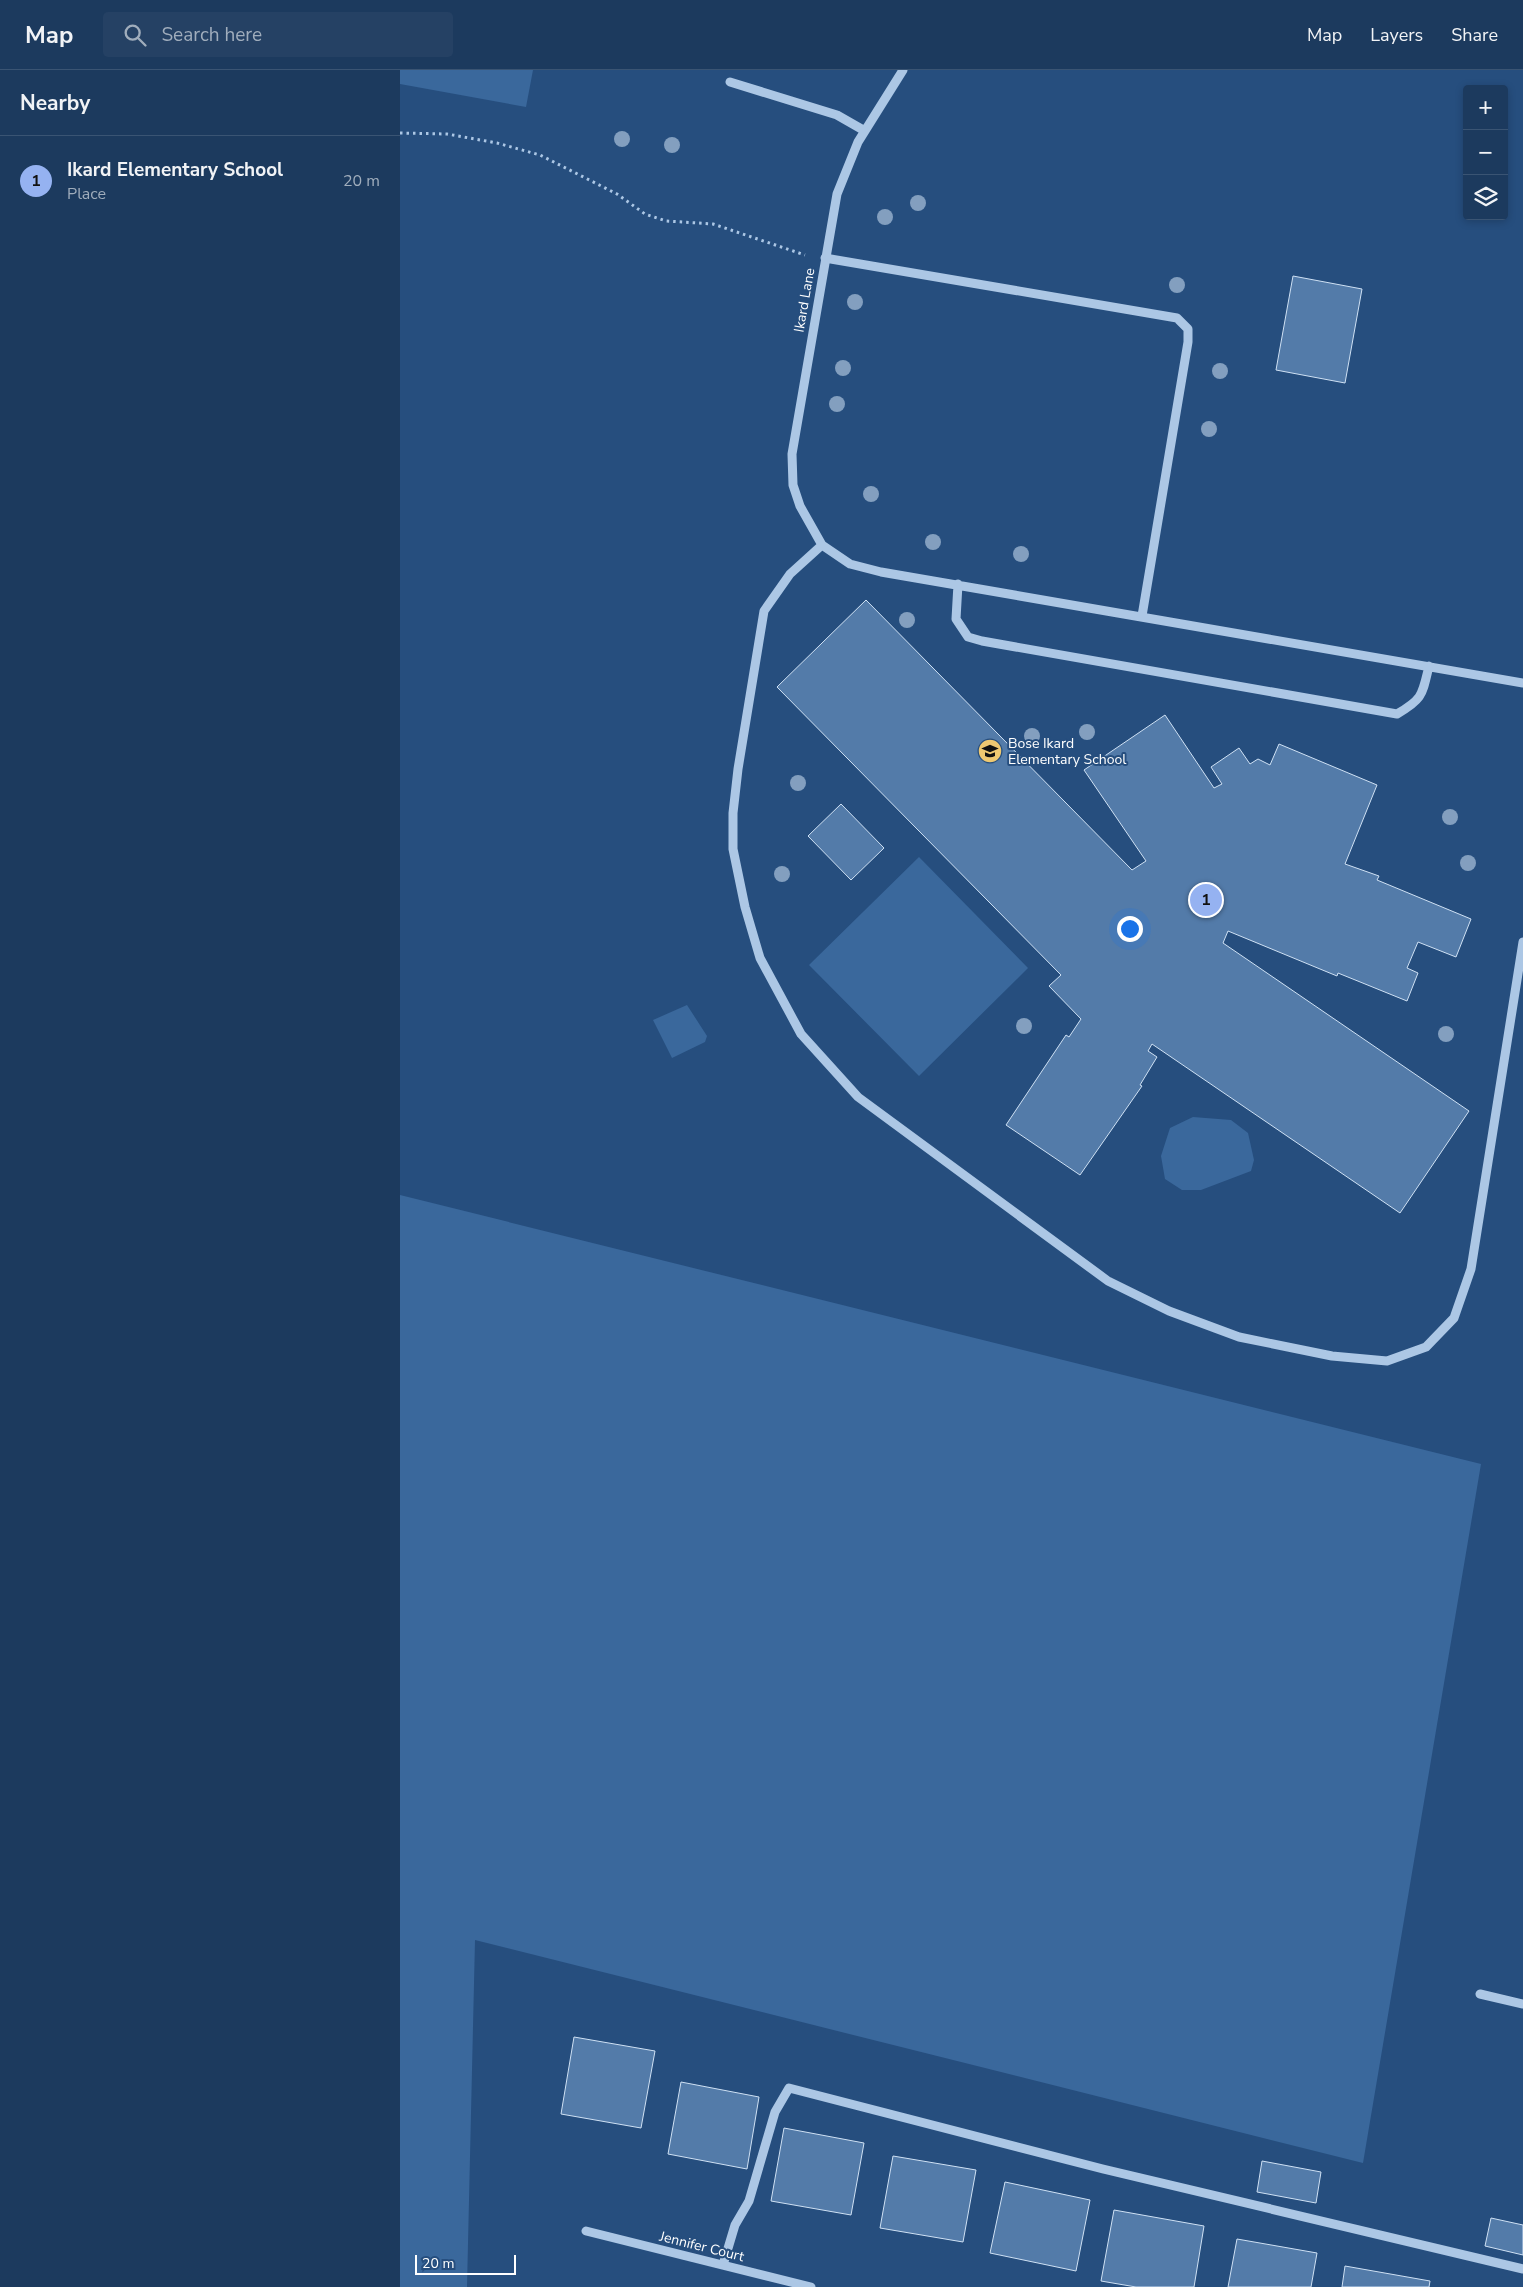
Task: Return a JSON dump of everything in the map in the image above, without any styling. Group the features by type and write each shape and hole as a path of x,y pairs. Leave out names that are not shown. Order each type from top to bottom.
{"street":[{"name":"Ikard Lane","path":"822,545 800,506 795,492 792,454 825,258 837,194 846,167 865,131 903,70"},
{"path":"730,82 837,115 865,131"},
{"path":"825,258 1177,318 1188,329 1188,342 1142,616"},
{"path":"1523,683 881,572 850,564 822,545 790,574 764,611 738,769 733,813 733,849 745,907 760,958 801,1034 858,1097 1108,1281 1169,1311 1239,1336 1332,1356 1387,1361 1426,1347 1454,1318 1471,1269 1523,942"},
{"path":"958,584 956,618 968,637 1387,713 1396,714 1415,704 1424,690 1429,666"},
{"path":"1480,1994 1523,2004"},
{"path":"724,2265 735,2225 749,2201 775,2112 789,2088 1103,2169 1523,2269"},
{"name":"Jennifer Court","path":"586,2231 811,2287"}],"path":[{"path":"400,133 447,134 497,143 540,155 616,194 645,214 666,221 713,224 796,253 825,258"}],"shaded area":[{"path":"400,70 533,70 526,107 400,84"},
{"path":"919,857 1028,968 919,1076 809,965"},
{"path":"687,1005 707,1036 705,1042 672,1058 653,1020"},
{"path":"1193,1117 1231,1120 1248,1133 1254,1160 1251,1171 1201,1190 1182,1190 1165,1179 1161,1156 1170,1128"},
{"path":"400,1195 1481,1464 1363,2163 475,1940 467,2287 400,2287"}],"building":[{"path":"1293,276 1362,289 1345,383 1276,370"},
{"path":"866,600 1132,870 1146,861 1084,770 1165,715 1214,788 1222,784 1211,767 1239,748 1250,764 1258,759 1270,765 1279,744 1377,785 1345,864 1379,876 1377,880 1471,919 1456,957 1418,942 1407,968 1418,973 1407,1001 1338,973 1337,976 1228,931 1223,943 1469,1111 1400,1213 1152,1044 1148,1051 1157,1057 1140,1085 1142,1086 1080,1175 1006,1125 1066,1035 1069,1037 1081,1019 1049,986 1061,975 777,687"},
{"path":"841,804 884,848 851,880 808,836"},
{"path":"574,2037 655,2051 641,2128 561,2114"},
{"path":"681,2082 759,2097 747,2169 668,2154"},
{"path":"784,2128 864,2143 851,2215 771,2201"},
{"path":"893,2156 976,2170 963,2242 880,2228"},
{"path":"1262,2161 1321,2172 1316,2203 1257,2192"},
{"path":"1005,2182 1090,2200 1076,2271 990,2253"},
{"path":"1114,2210 1204,2226 1194,2287 1136,2287 1101,2281"},
{"path":"1491,2218 1523,2225 1523,2255 1485,2246"},
{"path":"1237,2239 1317,2253 1311,2287 1228,2287"},
{"path":"1345,2266 1430,2281 1429,2287 1342,2287"}],"place":[{"name":"Bose Ikard Elementary School","path":"990,751"},
{"name":"Ikard Elementary School","path":"1206,900"}]}
